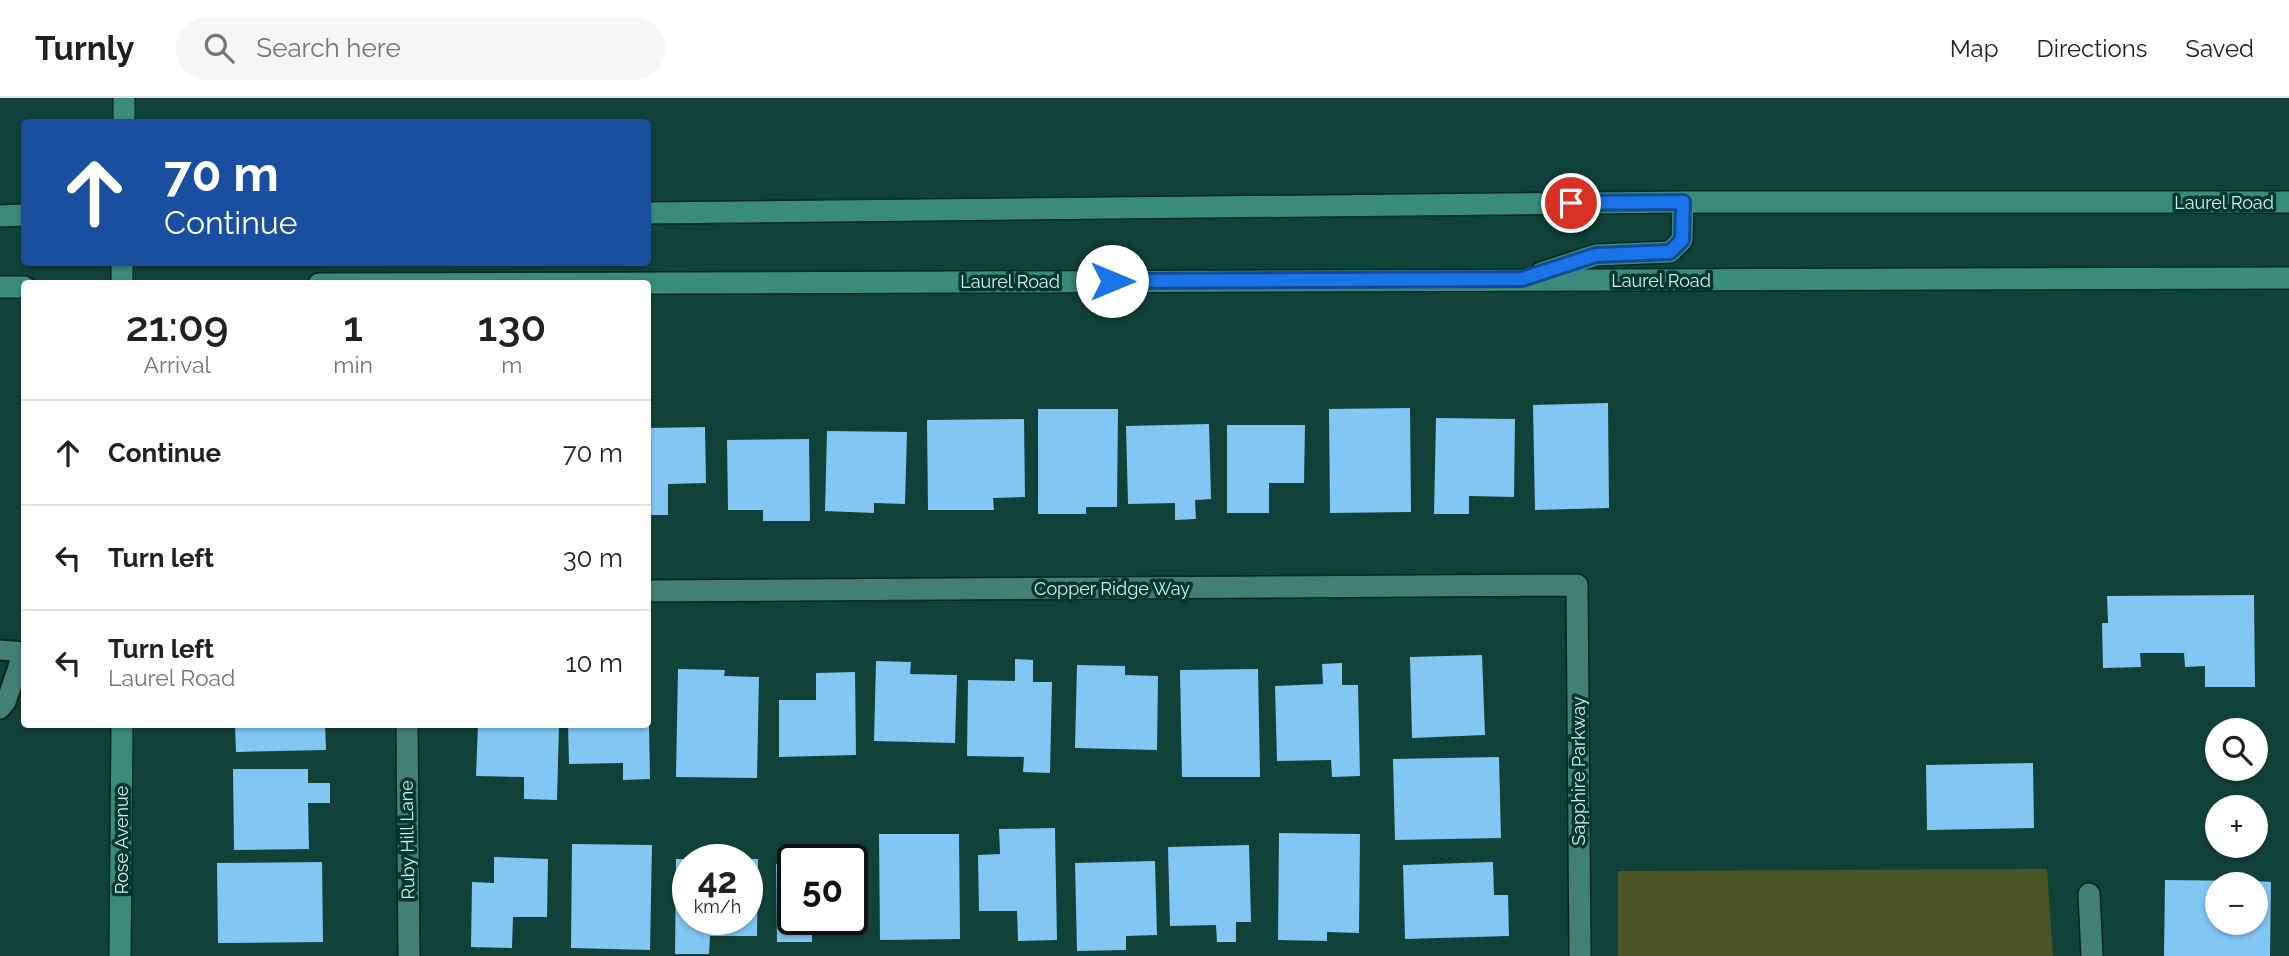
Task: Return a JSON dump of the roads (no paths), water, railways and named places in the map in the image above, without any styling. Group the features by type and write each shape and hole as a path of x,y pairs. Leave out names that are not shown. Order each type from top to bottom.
{"main road":[{"path":"124,98 124,119"},
{"path":"1522,279 1596,255 1670,252 1682,240 1683,202"},
{"name":"Laurel Road","path":"651,213 1683,202 2289,202"},
{"path":"0,216 21,215"},
{"name":"Laurel Road","path":"651,283 2289,278"},
{"path":"0,287 21,287"},
{"name":"Rose Avenue","path":"120,956 121,728"}],"street":[{"name":"Copper Ridge Way","path":"651,591 1577,585"},
{"name":"Sapphire Parkway","path":"1577,585 1580,956"},
{"name":"Ruby Hill Lane","path":"407,728 409,956"},
{"path":"2090,894 2092,956"}],"lane":[{"path":"0,650 21,652"},
{"path":"0,709 6,702 21,660"}]}
